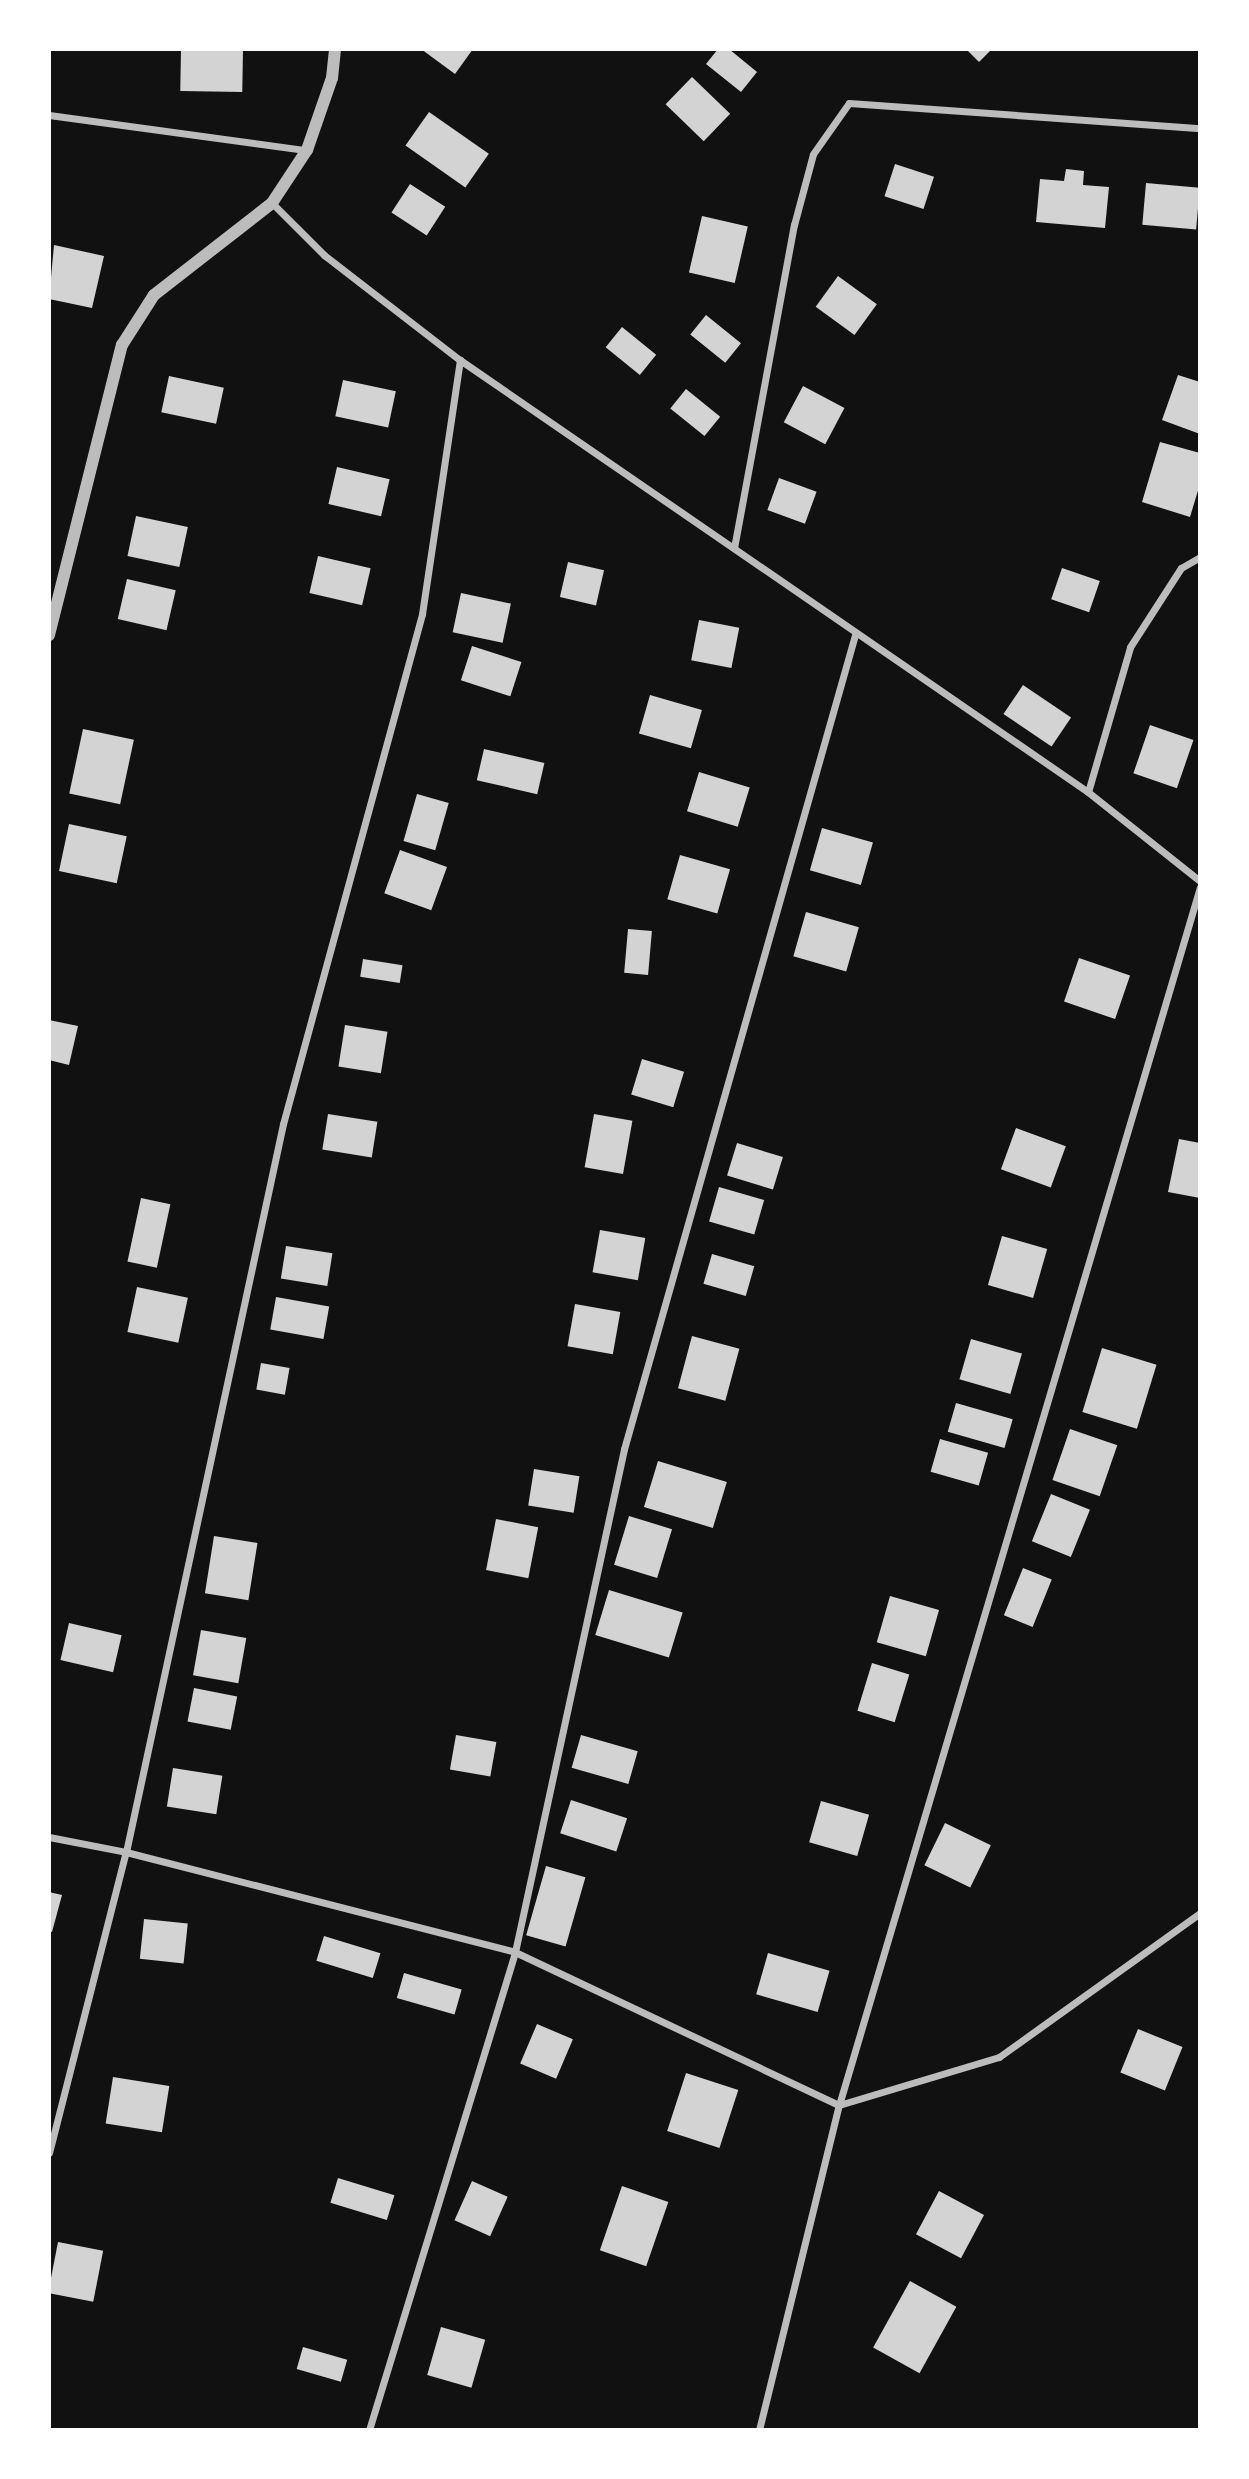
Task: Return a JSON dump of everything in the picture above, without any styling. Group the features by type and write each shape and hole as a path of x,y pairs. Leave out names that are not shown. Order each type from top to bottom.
{"street":[{"path":"49,635 122,345 154,295 272,203 307,150 332,78 335,49"},
{"path":"734,548 797,214 813,154 849,103 1200,128"},
{"path":"49,115 307,150"},
{"path":"272,203 324,255 460,360 734,548 855,635 1088,792 1200,881"},
{"path":"49,2153 126,1852 283,1124 422,614 460,360"},
{"path":"1088,792 1130,647 1181,568 1200,556"},
{"path":"369,2430 514,1952 624,1450 855,635"},
{"path":"759,2430 839,2105 1200,887"},
{"path":"49,1838 126,1852 514,1952 839,2105 999,2057 1200,1913"}],"building":[{"path":"181,49 243,50 242,92 180,91"},
{"path":"421,49 473,49 455,74"},
{"path":"718,49 729,49 757,72 741,92 706,64"},
{"path":"966,49 992,49 979,62"},
{"path":"692,77 730,114 704,141 666,104"},
{"path":"429,112 489,154 465,187 405,146"},
{"path":"895,164 934,177 923,209 884,196"},
{"path":"1066,169 1084,171 1083,185 1109,187 1105,228 1036,222 1040,179 1064,181"},
{"path":"1146,183 1200,188 1196,230 1142,225"},
{"path":"410,184 445,207 427,235 391,213"},
{"path":"702,216 748,227 735,283 689,273"},
{"path":"54,245 104,256 92,308 49,299"},
{"path":"838,276 877,304 854,335 816,307"},
{"path":"706,315 741,343 725,363 690,334"},
{"path":"622,327 656,355 640,375 606,347"},
{"path":"1178,375 1200,382 1200,434 1162,420"},
{"path":"169,376 224,388 216,424 161,412"},
{"path":"343,380 396,391 388,427 335,416"},
{"path":"803,386 844,408 825,444 784,422"},
{"path":"686,389 720,417 704,436 670,408"},
{"path":"1160,442 1200,453 1200,484 1190,517 1142,502"},
{"path":"337,467 390,479 381,516 328,504"},
{"path":"779,478 817,492 805,524 767,510"},
{"path":"136,516 188,527 179,567 127,556"},
{"path":"318,556 371,568 362,605 309,593"},
{"path":"568,562 604,570 596,605 560,597"},
{"path":"1062,568 1100,581 1089,612 1051,599"},
{"path":"127,579 176,590 166,630 118,619"},
{"path":"461,593 511,604 503,643 453,632"},
{"path":"699,620 739,628 731,668 691,660"},
{"path":"472,646 521,662 510,696 461,680"},
{"path":"1023,685 1071,717 1052,746 1003,714"},
{"path":"650,695 702,710 691,748 639,733"},
{"path":"1150,725 1193,740 1177,788 1133,773"},
{"path":"83,729 134,740 120,804 69,794"},
{"path":"484,749 544,763 537,794 477,780"},
{"path":"699,772 750,787 738,827 687,811"},
{"path":"417,794 449,803 435,850 403,841"},
{"path":"69,824 127,836 117,883 59,871"},
{"path":"822,828 873,843 861,885 810,870"},
{"path":"400,850 447,867 431,910 384,893"},
{"path":"680,855 730,869 717,914 667,899"},
{"path":"806,912 859,927 846,971 793,956"},
{"path":"628,929 652,931 648,975 624,973"},
{"path":"1079,958 1130,976 1115,1019 1064,1001"},
{"path":"363,959 403,965 400,983 360,977"},
{"path":"49,1020 78,1026 69,1065 49,1060"},
{"path":"345,1025 387,1032 381,1073 338,1066"},
{"path":"642,1059 684,1072 673,1107 631,1094"},
{"path":"328,1114 377,1122 372,1157 322,1150"},
{"path":"594,1114 632,1121 623,1174 585,1167"},
{"path":"1016,1128 1066,1146 1051,1187 1001,1169"},
{"path":"1179,1139 1200,1143 1200,1198 1168,1192"},
{"path":"737,1143 783,1157 773,1190 727,1176"},
{"path":"719,1187 764,1200 754,1235 709,1222"},
{"path":"141,1198 170,1204 157,1268 127,1262"},
{"path":"600,1230 645,1238 638,1280 593,1272"},
{"path":"1002,1236 1047,1249 1033,1298 988,1285"},
{"path":"286,1246 332,1253 327,1286 281,1279"},
{"path":"712,1254 754,1266 746,1296 703,1284"},
{"path":"137,1287 188,1298 178,1343 127,1332"},
{"path":"276,1297 329,1306 323,1339 270,1329"},
{"path":"575,1304 620,1312 613,1354 568,1346"},
{"path":"692,1336 739,1349 725,1401 678,1388"},
{"path":"971,1339 1022,1354 1010,1394 959,1379"},
{"path":"1102,1348 1157,1365 1137,1429 1082,1412"},
{"path":"261,1363 290,1368 285,1395 256,1390"},
{"path":"956,1403 1013,1419 1004,1448 948,1432"},
{"path":"1070,1429 1117,1445 1100,1496 1052,1480"},
{"path":"940,1439 988,1453 979,1485 931,1472"},
{"path":"658,1461 727,1482 713,1528 644,1507"},
{"path":"534,1469 579,1476 574,1513 528,1506"},
{"path":"1051,1494 1090,1510 1071,1557 1032,1541"},
{"path":"629,1516 672,1529 657,1578 614,1565"},
{"path":"496,1519 538,1527 528,1578 486,1570"},
{"path":"214,1536 257,1543 248,1600 205,1593"},
{"path":"1023,1568 1052,1580 1033,1627 1004,1615"},
{"path":"609,1590 683,1613 669,1657 595,1635"},
{"path":"890,1596 939,1610 926,1656 877,1642"},
{"path":"69,1623 122,1635 113,1672 60,1660"},
{"path":"201,1630 246,1638 238,1683 193,1675"},
{"path":"872,1663 909,1674 895,1722 857,1711"},
{"path":"194,1688 237,1696 231,1730 188,1721"},
{"path":"456,1735 496,1742 490,1777 450,1769"},
{"path":"581,1735 638,1751 628,1784 572,1768"},
{"path":"173,1768 222,1776 216,1814 167,1807"},
{"path":"571,1800 627,1818 616,1852 560,1833"},
{"path":"821,1801 869,1815 857,1856 809,1842"},
{"path":"945,1823 991,1845 970,1888 924,1865"},
{"path":"546,1866 585,1877 566,1947 526,1935"},
{"path":"49,1892 62,1895 52,1932 49,1931"},
{"path":"144,1919 188,1924 184,1963 140,1959"},
{"path":"324,1936 380,1953 373,1978 316,1961"},
{"path":"768,1953 830,1971 818,2012 756,1994"},
{"path":"404,1973 462,1990 455,2015 397,1998"},
{"path":"537,2024 573,2039 556,2079 520,2064"},
{"path":"1138,2029 1183,2047 1165,2091 1120,2073"},
{"path":"686,2073 738,2090 719,2148 667,2131"},
{"path":"113,2077 169,2086 162,2132 106,2123"},
{"path":"338,2178 394,2195 387,2220 330,2203"},
{"path":"472,2181 508,2197 490,2236 455,2220"},
{"path":"622,2186 668,2202 646,2266 600,2250"},
{"path":"939,2191 984,2215 961,2258 916,2234"},
{"path":"58,2242 103,2251 93,2302 49,2293"},
{"path":"910,2281 956,2307 920,2373 873,2347"},
{"path":"441,2327 485,2340 471,2388 427,2375"},
{"path":"303,2347 347,2360 341,2382 297,2369"}]}
